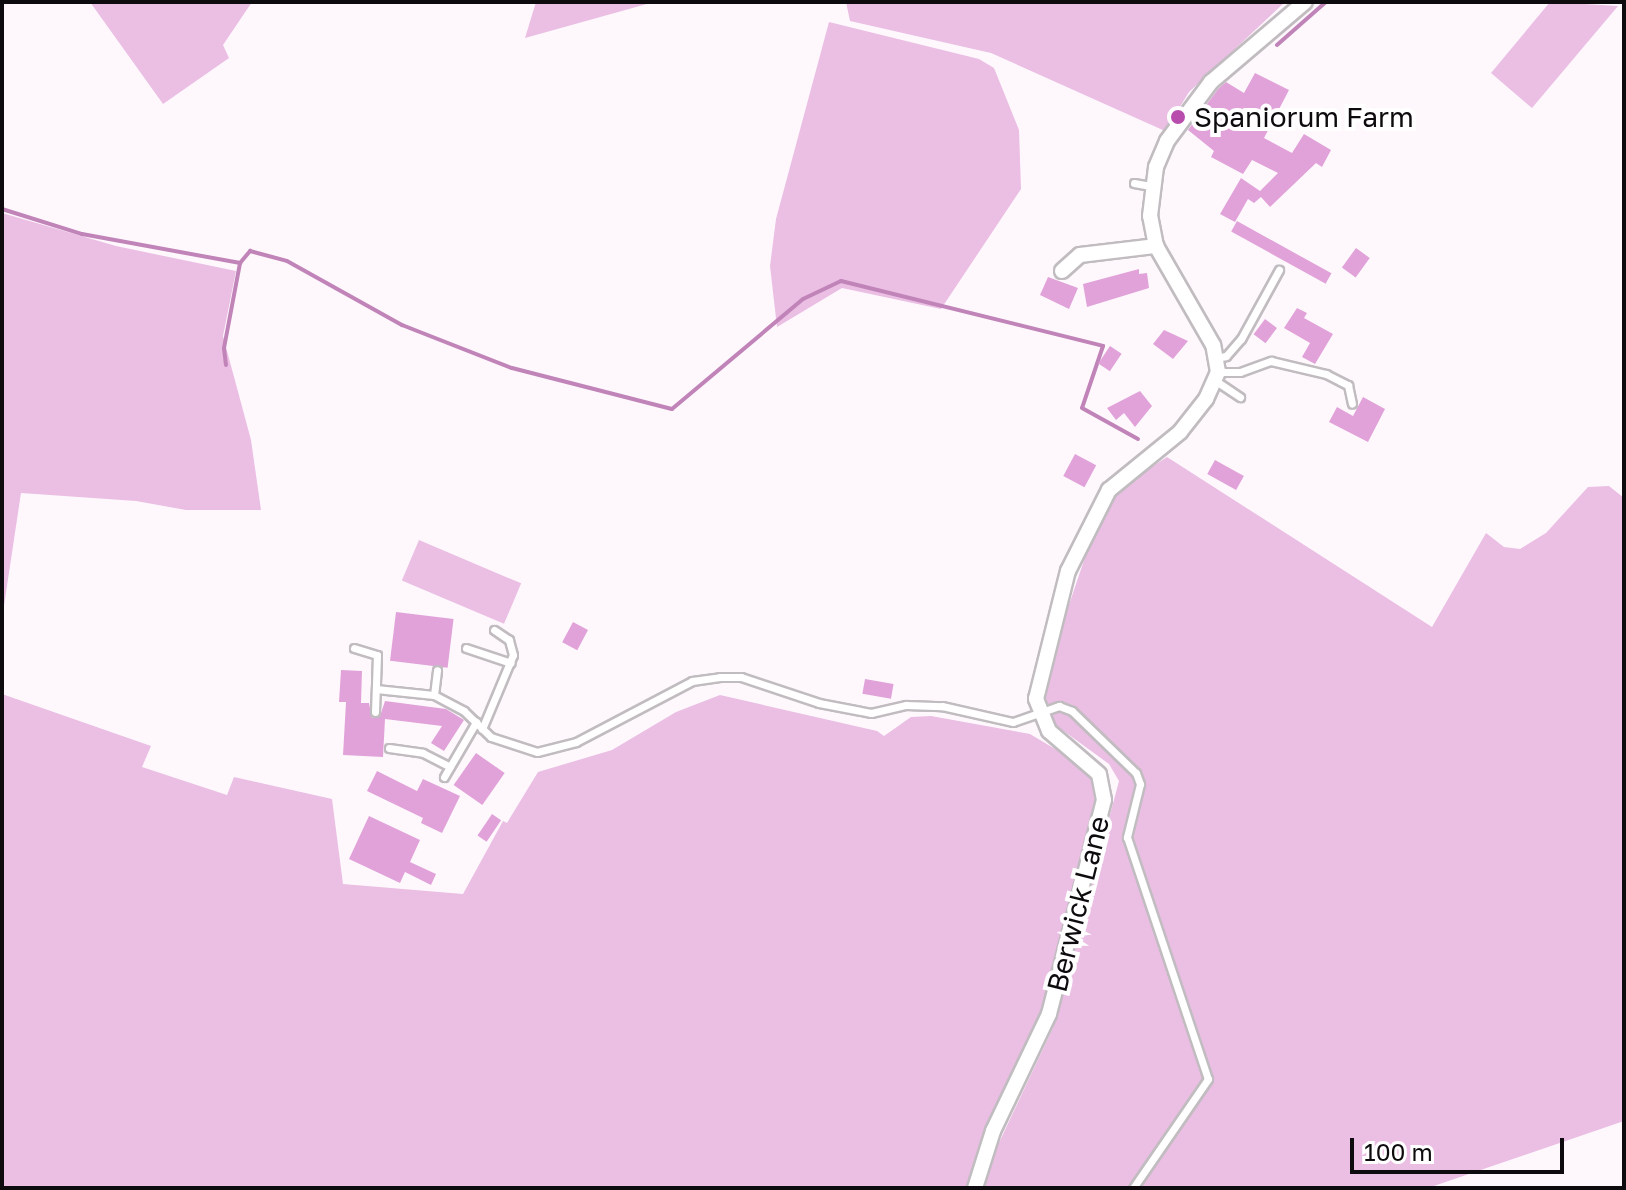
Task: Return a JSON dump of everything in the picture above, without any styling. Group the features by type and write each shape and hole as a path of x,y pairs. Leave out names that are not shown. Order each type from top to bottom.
{"street":[{"path":"1039,713 1039,674 1060,600 1099,504 1121,477 1180,432 1217,370 1156,246 1151,186 1167,141 1211,82 1305,2"},
{"path":"1062,271 1080,255 1156,246"},
{"name":"Berwick Lane","path":"975,1188 993,1131 1049,1014 1104,800 1099,774 1049,731 1039,713"}],"lane":[{"path":"1134,183 1151,186"},
{"path":"1217,370 1241,339 1279,270"},
{"path":"1217,370 1240,372 1271,361 1326,374 1348,385 1352,404"},
{"path":"1217,370 1240,397"},
{"path":"444,777 479,726 511,663 509,640 494,630"},
{"path":"354,648 377,655 375,712"},
{"path":"466,648 511,663"},
{"path":"434,695 437,670"},
{"path":"376,689 434,695 520,750 556,749 692,681 731,677 871,713 906,705 942,706 1013,722 1059,706 1072,711 1136,773 1140,784 1127,837 1208,1079 1133,1188"},
{"path":"389,748 423,753 450,767"}],"shaded area":[{"path":"90,2 252,2 223,45 229,58 163,104"},
{"path":"536,2 654,2 525,38"},
{"path":"846,2 1285,2 1189,92 1165,131 991,53 850,21"},
{"path":"1550,2 1618,6 1532,108 1491,73"},
{"path":"829,22 979,59 994,68 1019,130 1021,189 941,309 842,288 777,327 770,266 776,219"},
{"path":"2,213 116,246 236,271 223,336 251,440 261,510 186,510 136,501 21,493 2,619"},
{"path":"1167,457 1432,627 1486,533 1504,547 1520,549 1546,533 1588,487 1609,486 1624,498 1624,1121 1428,1188 984,1188 996,1149 1053,1028 1119,781 1109,764 1054,724 1044,692 1053,652 1096,525 1120,488"},
{"path":"419,540 521,583 504,624 402,581"},
{"path":"2,694 151,746 142,767 227,795 234,777 332,799 343,884 463,894 503,821 507,823 538,772 612,750 676,712 720,695 877,731 884,736 911,717 931,716 1030,734 1082,765 1096,785 1099,809 1044,1012 989,1124 969,1188 2,1188"}],"building":[{"path":"1255,73 1289,90 1264,138 1292,153 1304,134 1331,150 1322,167 1316,163 1270,207 1261,197 1254,203 1248,199 1235,222 1220,214 1241,178 1260,191 1278,173 1252,160 1243,174 1211,157 1214,151 1188,130 1226,82 1244,93"},
{"path":"1237,221 1331,273 1326,284 1231,231"},
{"path":"1356,248 1370,258 1356,277 1342,267"},
{"path":"1139,269 1139,274 1147,273 1149,288 1087,307 1083,284"},
{"path":"1048,277 1078,288 1069,309 1040,295"},
{"path":"1297,308 1307,313 1304,318 1333,334 1315,364 1302,357 1310,343 1284,328"},
{"path":"1265,319 1277,328 1266,343 1254,334"},
{"path":"1164,330 1188,341 1173,359 1153,344"},
{"path":"1110,346 1122,354 1110,371 1098,363"},
{"path":"1140,391 1152,406 1135,427 1124,413 1116,420 1107,408"},
{"path":"1363,397 1385,409 1368,442 1329,422 1337,407 1353,416"},
{"path":"1075,454 1096,465 1084,487 1063,476"},
{"path":"1215,460 1244,476 1236,490 1207,474"},
{"path":"396,612 454,619 448,668 390,661"},
{"path":"573,622 588,630 577,650 562,642"},
{"path":"341,670 362,671 361,703 369,703 372,718 380,716 385,701 446,709 464,720 444,751 431,743 442,726 385,719 383,757 343,755 346,702 339,702"},
{"path":"865,679 894,684 891,699 862,694"},
{"path":"476,753 505,773 482,805 454,785"},
{"path":"377,771 417,791 423,779 460,796 442,833 421,823 423,818 367,791"},
{"path":"492,814 501,820 487,842 477,836"},
{"path":"369,816 420,840 410,862 436,874 431,885 405,872 400,883 349,859"}],"waterway":[{"path":"1277,45 1326,2"},
{"path":"2,209 82,234 240,263"},
{"path":"226,365 224,348 240,263 250,251 287,261 402,325 512,368 672,409 803,299 841,281 1103,346 1082,408 1138,439"}],"place":[{"name":"Spaniorum Farm","path":"1178,117"}]}
